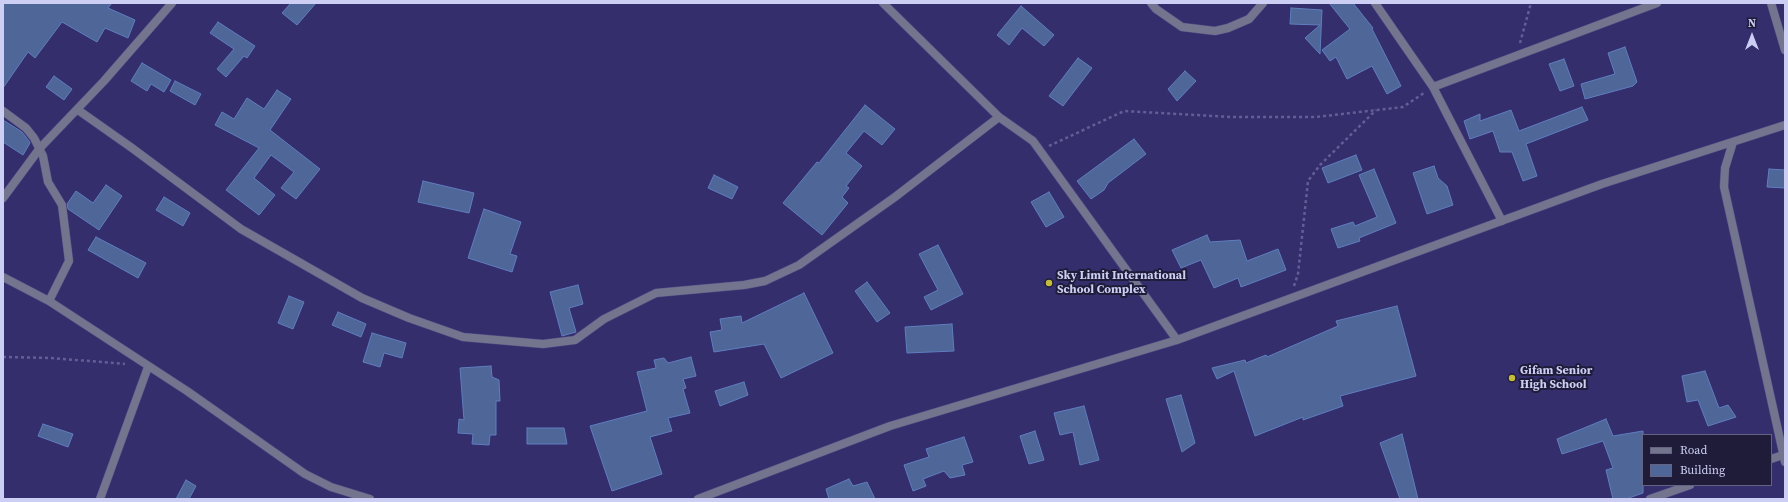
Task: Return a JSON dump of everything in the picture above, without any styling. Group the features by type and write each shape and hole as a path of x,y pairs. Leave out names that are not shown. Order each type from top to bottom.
{"street":[{"path":"3,198 40,148 78,110 172,3"},
{"path":"883,3 999,117 1033,141 1176,340"},
{"path":"1151,3 1156,9 1182,27 1215,31 1228,28 1249,19 1263,3"},
{"path":"1375,3 1433,87 1502,220"},
{"path":"1433,87 1657,3"},
{"path":"1771,3 1785,50"},
{"path":"78,110 241,229 362,298 409,318 463,337 543,344 575,340 604,319 656,293 744,285 765,281 799,265 894,197 999,117"},
{"path":"3,111 26,128 40,148 46,168 48,182 62,205 69,261 49,301"},
{"path":"698,499 890,426 1176,340 1602,184 1785,125"},
{"path":"1733,142 1725,168 1724,187 1784,458 1772,459"},
{"path":"3,276 49,301 187,391 305,474 331,487 370,499"},
{"path":"100,499 148,366"},
{"path":"1650,499 1687,486"}],"path":[{"path":"1516,56 1531,3"},
{"path":"1040,150 1124,111 1232,117 1316,117 1402,107 1433,87"},
{"path":"1290,299 1298,274 1308,181 1320,165 1376,110"},
{"path":"3,357 52,358 148,366"}],"building":[{"path":"3,3 112,3 108,8 135,20 128,38 105,28 97,42 62,22 35,58 28,52 3,88"},
{"path":"291,3 316,3 297,25 282,13"},
{"path":"1329,3 1353,3 1373,28 1372,29 1401,86 1387,94 1372,66 1347,79 1336,57 1330,61 1322,50 1350,29"},
{"path":"1021,6 1054,35 1044,46 1022,28 1009,45 997,35"},
{"path":"1291,8 1322,10 1320,54 1305,38 1320,25 1290,24"},
{"path":"218,22 255,46 247,58 244,56 226,77 217,69 234,49 210,33"},
{"path":"1625,47 1637,82 1633,86 1585,99 1581,84 1615,74 1608,53"},
{"path":"1078,58 1092,68 1063,106 1049,96"},
{"path":"1564,59 1574,86 1560,91 1549,64"},
{"path":"142,63 171,80 164,92 151,84 147,91 131,81"},
{"path":"1185,71 1196,81 1177,101 1168,89"},
{"path":"54,76 72,89 64,100 46,87"},
{"path":"175,81 201,94 195,105 170,91"},
{"path":"277,90 291,99 270,130 320,169 296,199 281,188 294,172 271,155 254,178 275,195 259,215 226,190 259,148 215,125 222,112 234,119 247,98 264,109"},
{"path":"865,105 895,129 882,145 864,131 846,153 862,166 846,186 849,188 842,197 848,203 822,235 783,203 817,162 819,163"},
{"path":"1582,107 1588,120 1526,144 1537,176 1523,181 1512,152 1500,152 1493,131 1470,139 1464,121 1480,114 1480,121 1511,110 1519,131"},
{"path":"3,120 22,132 29,141 30,143 23,155 3,142"},
{"path":"1134,139 1146,154 1108,183 1104,190 1091,199 1077,181"},
{"path":"1356,155 1362,170 1328,183 1322,168"},
{"path":"1434,166 1438,178 1447,186 1453,205 1427,214 1413,173"},
{"path":"1374,169 1396,223 1359,238 1360,241 1338,248 1331,229 1353,222 1355,226 1377,217 1359,175"},
{"path":"1769,169 1785,170 1785,188 1767,187"},
{"path":"714,175 738,187 732,199 708,188"},
{"path":"423,181 474,193 469,213 418,202"},
{"path":"106,185 122,196 99,230 68,209 67,204 76,191 93,203"},
{"path":"1049,192 1064,217 1046,227 1031,202"},
{"path":"164,197 190,213 183,226 156,210"},
{"path":"484,209 521,222 510,254 517,256 512,272 468,258"},
{"path":"1207,235 1210,242 1240,240 1247,261 1278,249 1286,270 1241,287 1238,278 1214,288 1201,260 1181,268 1172,250"},
{"path":"96,237 146,263 138,278 88,250"},
{"path":"938,245 963,294 931,310 924,297 938,290 919,254"},
{"path":"867,282 890,313 877,322 855,291"},
{"path":"578,285 583,304 569,308 576,332 562,336 550,292"},
{"path":"804,293 833,353 781,378 764,344 714,352 710,332 722,330 720,319 741,316 742,323"},
{"path":"289,296 304,302 293,329 278,323"},
{"path":"1397,306 1416,376 1340,396 1343,406 1303,420 1303,417 1255,436 1234,371 1217,379 1212,368 1245,360 1246,363 1266,355 1267,357 1338,326 1336,321"},
{"path":"338,312 366,324 361,337 332,325"},
{"path":"952,324 954,351 907,353 905,327"},
{"path":"372,333 406,343 402,358 384,353 380,367 363,362"},
{"path":"691,357 696,376 683,379 686,388 683,389 690,413 668,418 672,431 650,437 662,474 612,491 590,426 647,411 637,372 656,368 654,360 664,358 668,363"},
{"path":"491,366 492,377 499,380 500,401 496,401 496,435 490,435 489,445 472,444 473,434 458,433 459,419 464,420 460,368"},
{"path":"1705,371 1719,408 1728,405 1736,417 1708,426 1698,400 1687,402 1682,376"},
{"path":"744,382 748,395 720,406 715,391"},
{"path":"1181,395 1195,443 1182,452 1166,399"},
{"path":"1084,406 1099,460 1080,465 1073,432 1060,435 1054,413"},
{"path":"1606,419 1613,436 1643,431 1643,493 1626,499 1613,499 1606,470 1613,468 1603,441 1562,454 1557,439"},
{"path":"43,424 73,434 68,447 38,436"},
{"path":"527,428 564,428 567,444 527,444"},
{"path":"1035,431 1044,460 1029,464 1020,436"},
{"path":"1402,434 1418,499 1400,499 1380,443"},
{"path":"964,437 973,462 962,465 965,475 950,478 944,471 923,479 926,486 913,491 904,465 929,457 926,449"},
{"path":"849,479 853,486 867,482 875,499 829,499 826,489"},
{"path":"186,480 196,486 189,499 176,499"}],"place":[{"name":"Sky Limit International School Complex","path":"1049,283"},
{"name":"Gifam Senior High School","path":"1512,378"}]}
